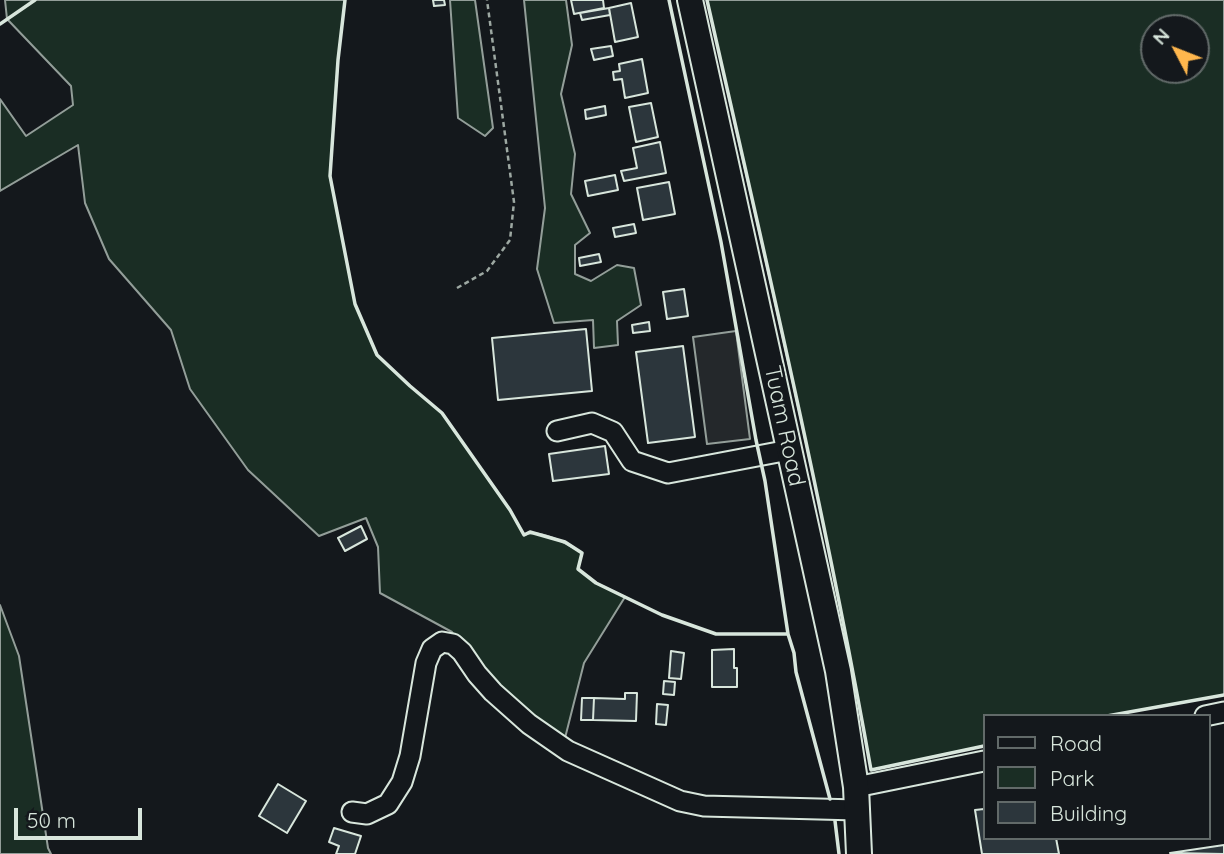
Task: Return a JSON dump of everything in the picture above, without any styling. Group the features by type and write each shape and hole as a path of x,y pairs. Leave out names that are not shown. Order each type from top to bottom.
{"main road":[{"name":"Tuam Road","path":"690,0 838,671 856,799 859,854"}],"lane":[{"path":"557,431 593,423 613,432 632,461 668,473 789,450"},
{"path":"352,812 367,814 388,804 402,782 410,756 426,663 432,649 442,642 453,644 493,692 529,724 568,751 680,801 704,806 856,799 982,762"}],"path":[{"path":"457,288 487,271 510,240 514,202 487,0"}],"green space":[{"path":"5,0 345,0 330,176 355,304 377,355 442,413 510,510 524,535 545,535 576,549 582,553 578,569 596,583 625,597 584,663 564,742 487,676 452,632 380,593 378,547 366,518 319,536 248,470 190,389 171,330 109,259 85,203 78,145 0,191 0,99 26,136 73,105 71,86 7,19"},
{"path":"450,0 475,0 493,128 485,136 458,118"},
{"path":"524,0 566,0 572,45 561,94 575,154 571,194 590,233 575,245 575,274 591,281 617,265 634,268 641,305 617,321 618,345 594,348 593,320 554,323 537,269 545,208"},
{"path":"707,0 1224,0 1224,695 1118,714 982,714 982,746 871,770 814,480"},
{"path":"0,605 19,656 51,854 0,854"}],"shaded area":[{"path":"736,331 750,439 707,444 693,337"}],"building":[{"path":"433,0 444,0 445,5 434,6"},
{"path":"571,0 603,0 604,8 574,14"},
{"path":"631,3 638,37 615,42 609,8"},
{"path":"609,8 610,15 582,20 580,13"},
{"path":"611,46 613,56 594,60 591,49"},
{"path":"642,59 648,93 625,98 622,79 614,80 613,72 620,71 619,64"},
{"path":"651,103 658,137 636,142 629,107"},
{"path":"605,106 606,115 586,119 585,110"},
{"path":"660,142 666,173 624,181 621,171 637,168 633,148"},
{"path":"615,175 618,190 588,196 585,181"},
{"path":"669,182 675,214 643,220 637,188"},
{"path":"634,224 636,233 615,237 613,228"},
{"path":"599,254 601,262 580,266 579,258"},
{"path":"684,289 688,316 667,319 663,292"},
{"path":"649,322 650,331 633,333 632,325"},
{"path":"586,329 592,391 498,400 492,338"},
{"path":"683,346 695,437 648,443 636,352"},
{"path":"605,446 609,474 553,481 549,454"},
{"path":"361,526 367,539 345,551 338,538"},
{"path":"734,649 737,687 712,687 712,650"},
{"path":"671,651 684,653 681,679 669,678"},
{"path":"664,681 675,682 674,695 663,694"},
{"path":"625,693 637,693 636,721 593,720 594,698 625,699"},
{"path":"582,698 594,698 593,720 581,720"},
{"path":"657,704 668,705 666,725 656,724"},
{"path":"278,784 306,801 287,833 259,816"},
{"path":"982,809 982,840 1056,840 1059,854 982,854 975,810"},
{"path":"334,828 361,836 355,854 336,854 339,846 329,842"},
{"path":"1224,845 1224,854 1170,853"}],"wall":[{"path":"0,24 35,0"},
{"path":"345,0 330,176 355,304 377,355 442,413 510,510 524,535 530,532 565,542 582,553 578,569 596,583 662,615 716,634 788,634"},
{"path":"669,0 721,242 765,481 788,634 830,799"},
{"path":"707,0 814,480 871,770 982,746"},
{"path":"1118,714 1224,695"},
{"path":"835,821 839,854"}]}
